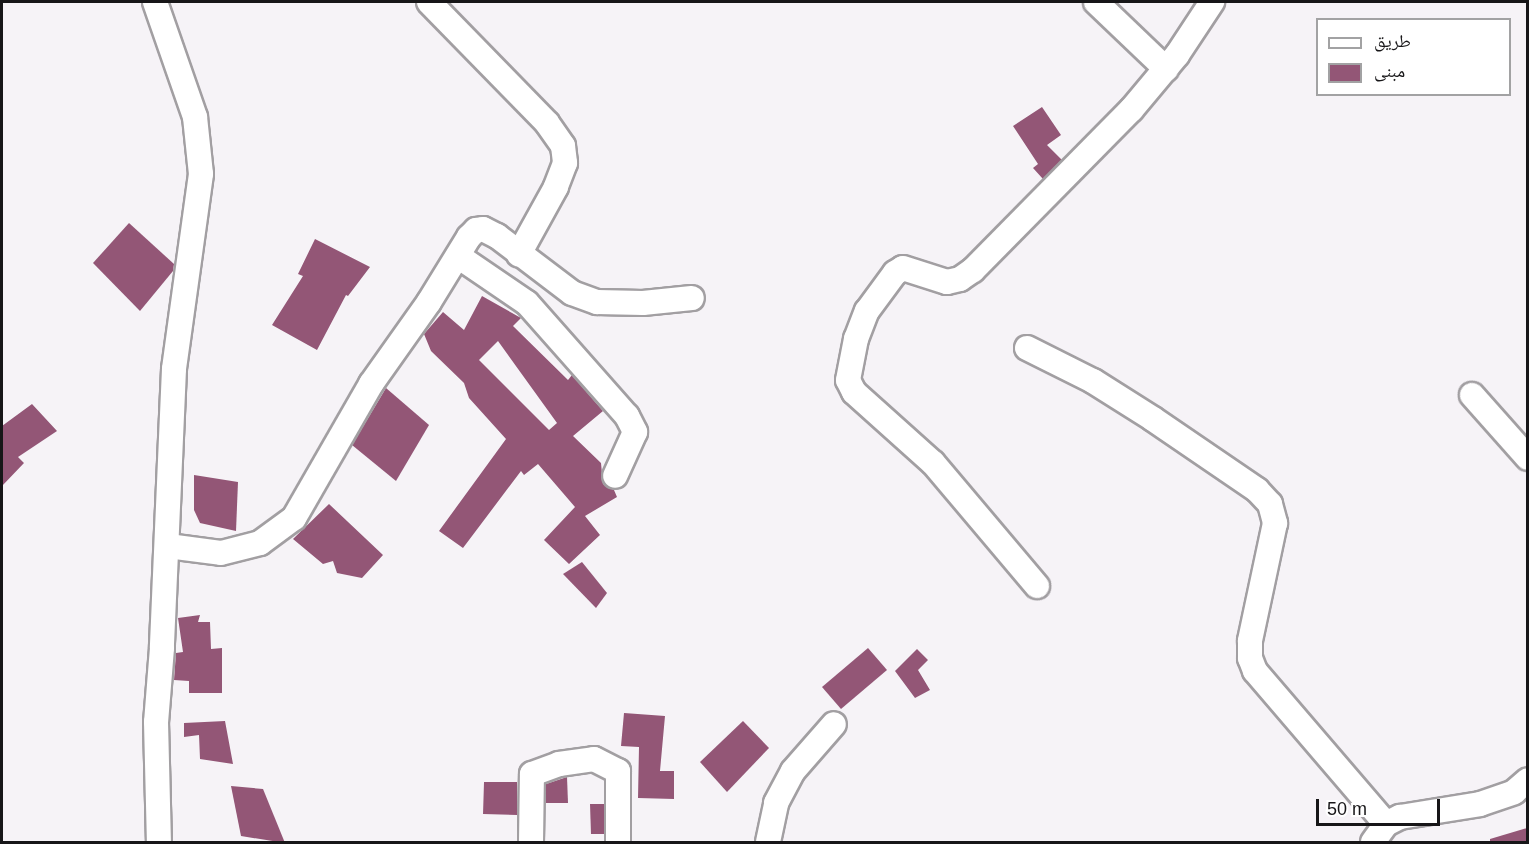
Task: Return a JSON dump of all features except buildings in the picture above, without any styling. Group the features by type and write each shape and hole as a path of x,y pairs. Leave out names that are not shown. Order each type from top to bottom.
{"street":[{"path":"155,2 195,117 201,174 174,369 168,546 156,722 159,843"},
{"path":"429,2 547,123 563,146 565,163 556,187 519,254"},
{"path":"1096,2 1166,69"},
{"path":"1037,586 933,463 854,392 848,380 849,365 867,311 895,273 903,268 947,282 960,279 973,270 1131,111 1166,69 1212,2"},
{"path":"168,546 221,553 261,543 294,518 371,384 429,302 469,237 476,230 483,229 498,236 572,293 597,302 643,303 692,298"},
{"path":"458,256 527,303 627,416 635,432 615,476"},
{"path":"1027,348 1093,381 1153,419 1257,490 1270,504 1275,523 1250,641 1250,658 1255,670 1380,833 1414,814 1480,804 1514,792 1527,780"},
{"path":"1472,395 1527,458"},
{"path":"768,843 776,803 793,771 834,724"},
{"path":"531,843 532,774 559,764 594,759 618,771 618,843"}]}
